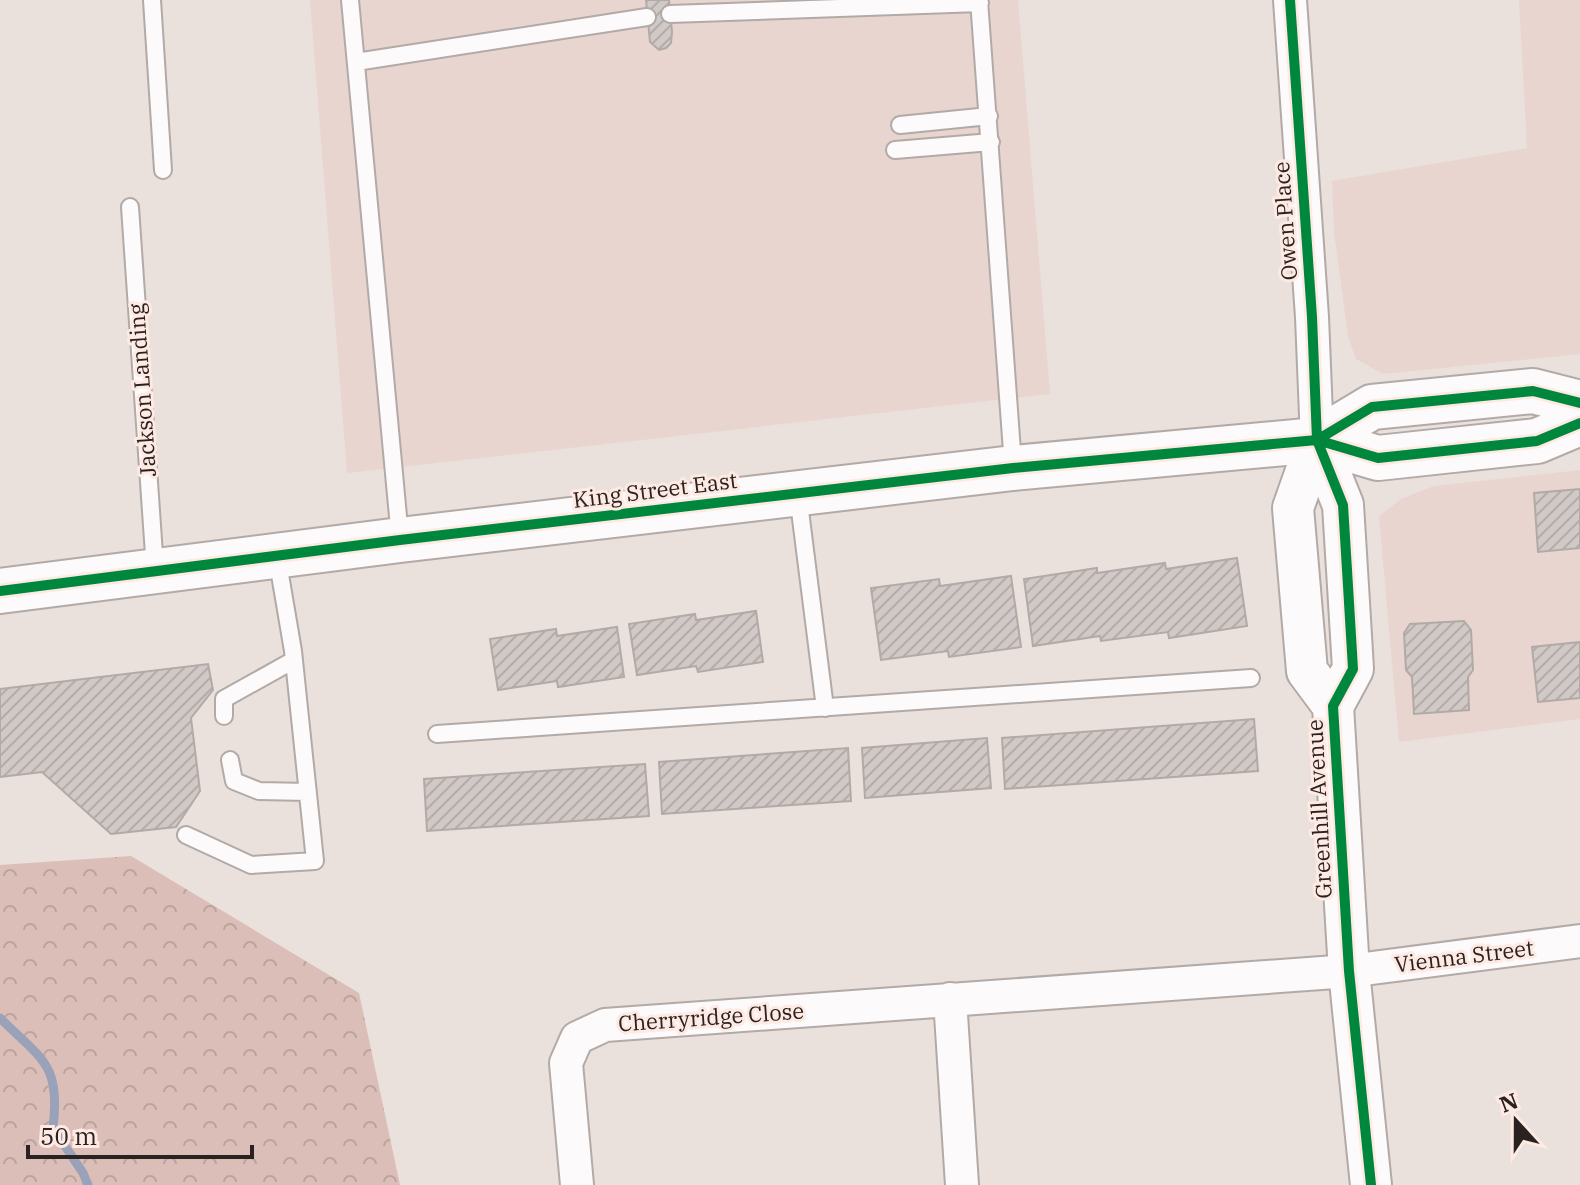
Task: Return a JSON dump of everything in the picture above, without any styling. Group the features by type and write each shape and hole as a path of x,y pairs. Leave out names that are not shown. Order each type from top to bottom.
{"main road":[{"name":"King Street East","path":"1317,440 1372,407 1533,391 1580,403"},
{"name":"King Street East","path":"0,591 400,540 1013,468 1317,440 1378,458 1537,441 1580,423"}],"street":[{"name":"Owen Place","path":"1290,0 1312,317 1317,440"},
{"name":"Greenhill Avenue","path":"1317,440 1293,508 1307,671 1333,706 1349,971 1371,1185"},
{"name":"Vienna Street","path":"1349,971 1580,941"},
{"name":"Cherryridge Close","path":"577,1185 566,1063 577,1038 605,1025 1349,971"},
{"path":"950,999 962,1185"}],"lane":[{"path":"152,0 163,170"},
{"path":"350,0 400,540"},
{"path":"670,14 979,2 1013,468"},
{"path":"356,62 647,17"},
{"path":"900,125 989,116"},
{"path":"895,150 991,142"},
{"name":"Jackson Landing","path":"130,207 155,572"},
{"path":"798,494 825,708"},
{"path":"186,835 251,865 315,861 294,660 277,556"},
{"path":"224,716 224,699 294,660"},
{"path":"437,734 1251,678"},
{"path":"230,760 234,781 259,791 308,792"}],"shaded area":[{"path":"310,0 1018,0 1050,394 347,473"},
{"path":"1519,0 1580,0 1580,354 1383,374 1356,359 1348,336 1334,232 1332,181 1527,148"},
{"path":"1580,470 1580,719 1399,742 1379,516 1401,499 1434,486"}],"green space":[{"path":"131,856 359,993 400,1185 0,1185 0,865"}],"building":[{"path":"646,0 669,0 672,32 671,43 666,48 659,50 650,42"},
{"path":"1580,489 1580,548 1538,552 1534,493"},
{"path":"1237,558 1247,626 1169,638 1168,632 1101,641 1100,636 1033,646 1024,579 1097,568 1097,573 1165,563 1166,569"},
{"path":"1011,576 1021,647 949,657 948,651 881,660 871,588 939,579 940,586"},
{"path":"756,611 763,662 698,672 696,666 637,675 629,624 695,614 696,620"},
{"path":"1464,621 1471,630 1473,670 1468,677 1469,710 1414,714 1412,677 1406,670 1404,633 1410,624"},
{"path":"617,627 624,677 558,687 557,681 498,690 490,639 556,629 557,636"},
{"path":"1580,642 1580,698 1538,702 1532,647"},
{"path":"208,664 213,690 191,718 200,791 176,827 111,834 42,772 0,777 0,689"},
{"path":"1254,719 1258,771 1005,789 1002,738"},
{"path":"987,738 991,788 865,798 862,748"},
{"path":"848,748 851,801 662,814 659,762"},
{"path":"645,764 649,816 427,831 424,779"}],"waterway":[{"path":"0,1018 37,1054 51,1076 55,1107 53,1128 88,1185"}],"cycle path":[{"path":"1290,0 1312,317 1317,440 1343,505 1353,669 1333,706 1349,971 1371,1185"},
{"path":"1317,440 1372,407 1533,391 1580,403"},
{"path":"0,591 400,540 1013,468 1317,440 1378,458 1537,441 1580,423"}]}
